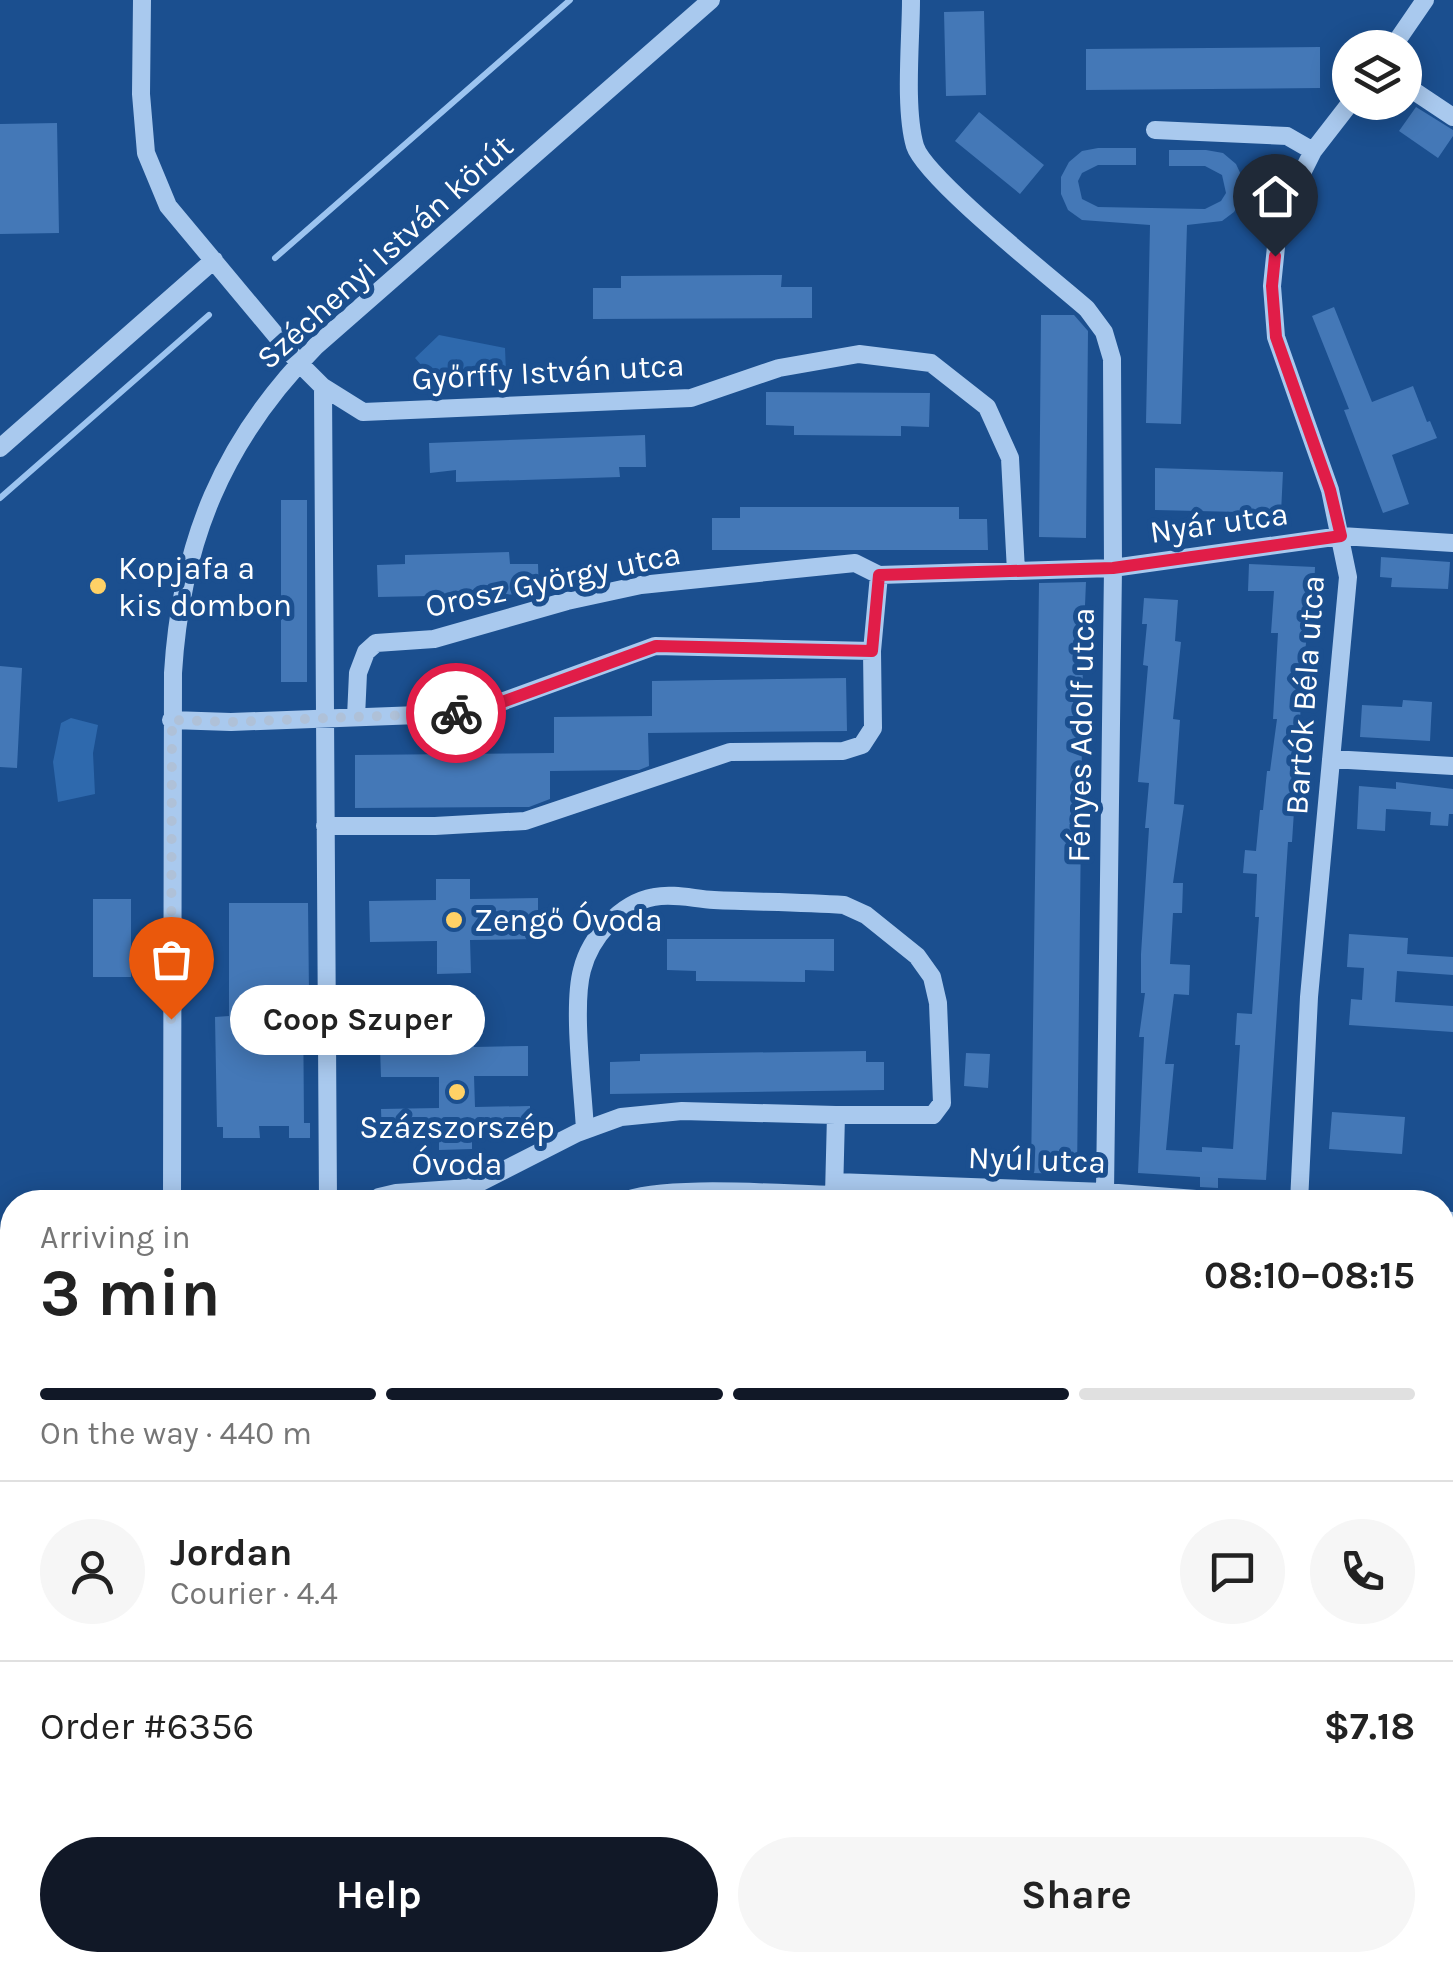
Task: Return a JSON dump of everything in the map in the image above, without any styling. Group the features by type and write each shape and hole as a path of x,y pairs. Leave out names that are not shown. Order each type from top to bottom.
{"street":[{"name":"Győrffy István utca","path":"142,0 141,94 146,153 168,206 323,387 362,412 691,398 779,368 858,354 931,363 987,407 1010,458 1016,571"},
{"name":"Széchenyi István körút","path":"172,1190 172,720 176,624 188,560 209,497 237,443 299,363 711,0"},
{"name":"Fényes Adolf utca","path":"911,0 911,121 916,148 924,162 1087,309 1104,332 1112,359 1113,568 1092,1190"},
{"path":"1404,30 1424,0"},
{"path":"1422,96 1453,116"},
{"name":"Bartók Béla utca","path":"1300,1190 1310,997 1348,578 1330,490 1276,337 1272,286 1278,227 1313,151 1337,120"},
{"path":"1155,130 1288,136 1313,151"},
{"path":"0,448 214,260"},
{"path":"323,387 328,1190"},
{"name":"Nyár utca","path":"1113,568 1341,536 1453,543"},
{"name":"Orosz György utca","path":"356,716 358,673 366,652 376,643 434,639 641,584 855,564 879,575 1113,568"},
{"path":"326,826 435,826 525,820 730,752 843,752 862,745 873,728 872,651 879,575"},
{"path":"172,720 230,722 472,713 656,646 872,651"},
{"path":"1331,759 1453,766"},
{"path":"445,1190 469,1188 585,1130 621,1117 682,1111 933,1115 942,1102 938,1003 932,977 916,956 866,915 844,905 651,897 624,910 603,930 589,950 581,973 585,1130"},
{"path":"835,1190 836,1115"}],"shaded area":[{"path":"439,335 505,348 506,373 436,382 415,358"},
{"path":"71,718 98,725 93,753 95,794 58,802 53,762 61,723"}],"building":[{"path":"984,11 986,95 946,96 944,12"},
{"path":"1320,47 1320,88 1086,90 1086,49"},
{"path":"1422,111 1453,130 1453,136 1438,158 1399,131 1407,120 1422,120"},
{"path":"979,112 1044,165 1020,194 955,141"},
{"path":"57,123 59,233 0,234 0,124"},
{"path":"1136,148 1136,165 1098,165 1082,173 1078,181 1082,199 1098,207 1205,209 1221,201 1226,193 1222,175 1205,166 1169,166 1169,150 1223,153 1236,164 1243,179 1242,198 1234,212 1222,221 1187,225 1181,424 1146,423 1150,225 1082,220 1068,210 1061,194 1061,177 1069,162 1082,151"},
{"path":"782,275 781,287 812,287 812,318 593,319 593,288 621,288 621,276"},
{"path":"1334,307 1372,402 1413,386 1437,438 1392,455 1409,504 1383,513 1344,410 1349,409 1312,316"},
{"path":"1041,315 1074,315 1088,331 1086,538 1039,537"},
{"path":"766,392 930,393 929,427 901,426 901,436 794,435 794,426 766,425"},
{"path":"645,435 646,467 619,467 620,477 456,482 456,470 430,473 429,443"},
{"path":"1155,468 1283,472 1281,513 1155,510"},
{"path":"281,500 307,500 307,682 281,682"},
{"path":"740,507 959,507 959,519 987,519 988,550 712,550 712,518 740,518"},
{"path":"509,552 510,564 538,564 539,594 378,597 377,565 405,564 405,555"},
{"path":"1381,557 1450,562 1448,589 1391,587 1392,578 1380,577"},
{"path":"1249,564 1315,567 1314,593 1303,673 1292,842 1288,842 1266,1180 1218,1178 1218,1188 1200,1187 1200,1177 1138,1173 1144,1037 1139,1037 1145,993 1141,993 1141,954 1149,828 1145,828 1149,783 1138,782 1148,666 1143,665 1147,624 1142,624 1144,598 1178,600 1175,641 1181,642 1173,719 1180,720 1174,804 1184,805 1173,883 1183,883 1182,913 1173,913 1170,964 1190,965 1189,995 1174,994 1165,1064 1174,1064 1166,1150 1233,1149 1240,1045 1235,1045 1237,1013 1252,1014 1259,917 1255,917 1257,874 1243,873 1245,850 1256,851 1277,719 1273,719 1278,633 1271,633 1274,591 1248,591"},
{"path":"1086,582 1077,1174 1031,1173 1039,583"},
{"path":"0,666 22,668 17,768 0,767"},
{"path":"846,678 847,731 648,733 649,766 639,770 550,771 550,799 529,807 355,808 355,755 554,753 554,717 652,716 652,681"},
{"path":"1403,700 1432,702 1430,741 1360,737 1362,705 1402,707"},
{"path":"1396,782 1453,789 1453,814 1449,814 1448,826 1430,825 1431,812 1386,809 1385,831 1357,829 1359,786 1396,789"},
{"name":"Zengő Óvoda","path":"436,879 470,879 470,899 538,898 538,939 470,940 471,973 437,974 437,941 370,942 369,901 436,900"},
{"path":"93,899 131,899 131,977 93,977"},
{"path":"229,903 308,903 309,995 303,995 304,1123 310,1123 310,1138 289,1138 289,1126 259,1126 260,1138 223,1138 223,1127 217,1127 215,1017 229,1016"},
{"path":"1349,934 1408,938 1407,954 1453,957 1453,975 1397,971 1395,1002 1453,1006 1453,1032 1349,1025 1351,999 1362,1000 1364,968 1347,967"},
{"path":"667,939 834,939 834,971 805,970 805,982 696,981 696,971 667,970"},
{"name":"Százszorszép Óvoda","path":"474,1019 474,1047 528,1046 528,1076 474,1076 475,1107 530,1106 530,1137 472,1138 472,1149 439,1150 439,1138 382,1139 381,1109 439,1108 439,1077 381,1077 380,1047 438,1047 438,1020"},
{"path":"866,1051 866,1062 884,1062 884,1090 610,1094 610,1062 640,1061 640,1054"},
{"path":"966,1053 990,1054 988,1088 964,1086"},
{"path":"1332,1112 1405,1117 1402,1154 1329,1149"}],"waterway":[{"path":"275,258 570,0"},
{"path":"0,498 209,315"}],"way so far":[{"path":"171,1019 172,720 230,722 456,713"}],"place":[{"name":"Kopjafa a kis dombon","path":"98,586"},
{"name":"Zengő Óvoda","path":"454,920"},
{"name":"Coop Szuper","path":"171,1019"},
{"name":"Százszorszép Óvoda","path":"457,1092"}],"route":[{"path":"456,713 472,713 656,646 872,651 879,575 1113,568 1341,536 1330,490 1276,337 1272,286 1275,256"}]}
